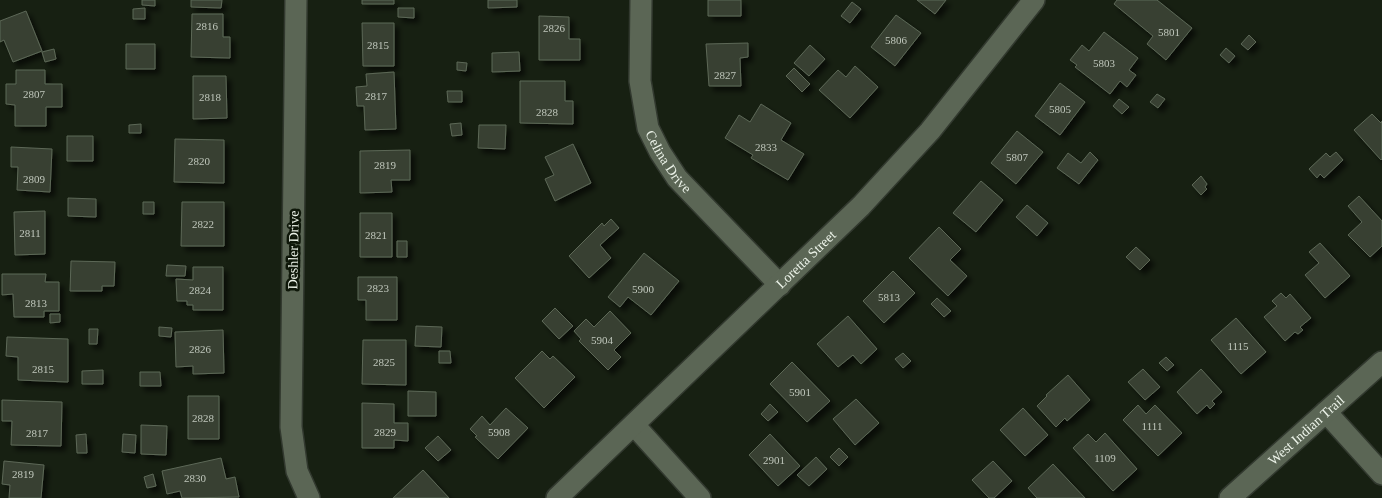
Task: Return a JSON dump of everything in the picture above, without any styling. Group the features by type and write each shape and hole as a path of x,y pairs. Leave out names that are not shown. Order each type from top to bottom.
{"street":[{"name":"Deshler Drive","path":"296,0 291,427 297,471 309,498"},
{"name":"Celina Drive","path":"641,0 640,81 648,128 660,152 678,178 780,285"},
{"name":"Loretta Street","path":"557,498 861,206 930,131 1034,0"},
{"name":"West Indian Trail","path":"1230,498 1382,362"},
{"path":"1326,412 1382,474"},
{"path":"634,425 700,498"}],"building":[{"path":"142,0 155,0 155,6 142,5"},
{"path":"191,0 222,0 221,8 191,7"},
{"path":"362,0 394,0 394,4 362,4"},
{"path":"488,0 517,0 517,7 488,8"},
{"path":"708,0 741,0 741,16 708,16"},
{"path":"917,0 946,0 935,14"},
{"path":"1117,0 1157,0 1192,28 1166,60 1147,44 1153,36 1114,4"},
{"path":"852,2 861,9 850,23 841,16"},
{"path":"145,8 145,19 133,19 133,9"},
{"path":"398,8 414,8 414,18 398,17"},
{"path":"26,11 42,51 13,62 4,40 0,42 0,21"},
{"path":"192,14 223,14 223,37 230,37 230,58 191,57"},
{"path":"896,15 921,33 895,66 871,47"},
{"path":"539,16 569,17 569,39 580,39 580,60 539,60"},
{"path":"362,23 394,23 394,66 363,66"},
{"path":"1104,32 1138,58 1129,70 1136,75 1127,87 1120,81 1110,94 1075,67 1077,65 1070,60 1082,45 1089,51"},
{"path":"1249,35 1256,42 1248,50 1241,44"},
{"path":"748,43 748,57 740,58 741,86 709,86 706,44"},
{"path":"126,44 155,44 155,69 126,69"},
{"path":"810,45 825,59 809,76 794,63"},
{"path":"1226,48 1235,56 1229,63 1220,55"},
{"path":"54,49 56,59 45,62 42,52"},
{"path":"519,52 520,71 492,72 492,53"},
{"path":"457,62 467,63 466,71 457,70"},
{"path":"855,66 878,87 850,118 819,90 838,70 846,77"},
{"path":"794,68 810,84 802,92 786,76"},
{"path":"16,70 45,70 45,84 62,84 62,107 46,107 46,126 15,126 15,105 6,104 6,84 16,84"},
{"path":"394,72 396,129 365,130 364,106 357,106 356,87 367,86 366,74"},
{"path":"193,76 226,76 227,118 193,119"},
{"path":"520,81 565,81 565,101 573,101 573,124 520,123"},
{"path":"1060,83 1085,102 1060,135 1035,116"},
{"path":"447,91 462,91 462,102 448,102"},
{"path":"1157,94 1165,99 1158,108 1150,102"},
{"path":"1119,99 1129,107 1122,114 1113,106"},
{"path":"761,104 791,123 781,140 804,154 788,180 751,158 753,155 725,138 739,115 750,122"},
{"path":"1372,114 1381,123 1382,121 1381,160 1354,130"},
{"path":"461,123 462,135 452,136 450,124"},
{"path":"141,124 141,133 129,133 129,125"},
{"path":"479,125 506,125 505,149 478,148"},
{"path":"1017,131 1043,152 1016,184 991,163"},
{"path":"67,136 93,136 93,161 67,161"},
{"path":"175,139 224,140 224,183 174,182"},
{"path":"573,144 591,183 555,201 545,179 554,175 545,157"},
{"path":"11,147 52,149 50,192 17,190 18,167 11,167"},
{"path":"410,150 410,180 391,180 392,192 360,193 360,151"},
{"path":"1090,152 1098,160 1079,184 1057,168 1068,153 1081,163"},
{"path":"1336,152 1343,160 1324,178 1320,174 1317,178 1309,169 1326,153 1330,157"},
{"path":"1201,176 1207,184 1205,187 1207,189 1201,195 1192,185"},
{"path":"981,181 1003,200 976,232 953,213"},
{"path":"1359,196 1382,221 1382,246 1370,257 1348,235 1362,222 1348,206"},
{"path":"68,198 96,199 96,217 68,216"},
{"path":"143,202 154,202 154,214 143,214"},
{"path":"182,202 224,202 224,246 181,246"},
{"path":"1027,205 1048,223 1037,236 1016,217"},
{"path":"45,211 45,254 15,255 14,212"},
{"path":"360,213 392,213 392,257 360,257"},
{"path":"611,219 619,228 600,245 611,258 589,278 569,256 602,223 604,226"},
{"path":"939,227 961,249 950,260 967,276 948,296 909,258"},
{"path":"397,241 407,241 407,257 397,257"},
{"path":"1320,243 1350,276 1325,298 1305,275 1319,263 1309,252"},
{"path":"1136,247 1150,260 1140,270 1126,257"},
{"path":"644,253 679,281 651,315 628,297 620,307 608,297"},
{"path":"71,261 115,262 114,286 102,286 102,291 70,291"},
{"path":"167,265 186,266 185,276 166,276"},
{"path":"193,267 223,267 223,310 193,310 193,305 187,305 187,301 177,301 176,279 193,280"},
{"path":"893,271 915,293 884,323 863,301"},
{"path":"2,274 46,274 45,282 59,282 59,311 44,311 44,317 14,317 13,294 2,295"},
{"path":"358,277 397,277 397,320 366,320 366,300 358,300"},
{"path":"1281,293 1286,298 1290,294 1311,318 1300,327 1303,330 1298,334 1295,332 1285,341 1264,317 1277,306 1272,301"},
{"path":"937,298 951,311 944,317 931,304"},
{"path":"555,308 573,326 559,339 542,321"},
{"path":"610,311 631,333 614,350 621,357 608,370 579,341 581,339 574,331 586,319 594,327"},
{"path":"50,314 60,314 60,322 50,323"},
{"path":"848,316 877,349 861,364 853,355 838,367 817,344"},
{"path":"1236,318 1266,352 1241,374 1211,340"},
{"path":"416,326 442,327 441,347 415,346"},
{"path":"159,327 172,328 171,337 159,336"},
{"path":"89,329 98,329 97,344 89,344"},
{"path":"223,330 224,373 193,374 193,366 176,367 175,332"},
{"path":"7,337 68,339 68,382 18,380 18,357 6,356"},
{"path":"363,340 406,340 406,385 362,384"},
{"path":"439,351 450,351 451,363 439,363"},
{"path":"542,351 550,359 553,356 575,377 544,408 515,378"},
{"path":"903,353 911,361 903,368 895,359"},
{"path":"1166,357 1174,365 1167,371 1159,363"},
{"path":"792,362 830,401 807,422 770,384"},
{"path":"1143,369 1160,387 1145,400 1128,382"},
{"path":"1201,369 1222,392 1212,401 1215,404 1210,409 1207,405 1197,414 1177,392"},
{"path":"103,370 103,384 82,384 82,371"},
{"path":"140,372 160,372 161,386 140,386"},
{"path":"1068,375 1090,400 1067,421 1065,418 1056,427 1037,406"},
{"path":"408,391 436,392 436,416 408,416"},
{"path":"188,396 219,396 219,439 188,439"},
{"path":"856,399 879,423 855,445 833,419"},
{"path":"2,400 62,402 61,446 11,445 12,421 2,421"},
{"path":"362,403 394,404 394,423 408,423 408,441 394,440 394,448 362,448"},
{"path":"770,404 778,412 768,421 761,414"},
{"path":"1138,405 1146,414 1155,405 1182,433 1158,456 1123,420"},
{"path":"506,408 528,428 498,459 475,437 477,436 470,429 482,416 490,425"},
{"path":"1023,408 1048,435 1025,456 1000,430"},
{"path":"141,425 167,426 166,455 141,454"},
{"path":"1105,433 1137,469 1113,491 1073,448 1088,434 1096,442"},
{"path":"86,434 87,453 77,453 76,435"},
{"path":"123,434 136,435 135,453 122,452"},
{"path":"770,434 800,466 778,486 749,455"},
{"path":"438,436 451,450 438,461 425,448"},
{"path":"839,448 848,457 839,466 830,457"},
{"path":"816,457 827,469 809,486 797,475"},
{"path":"221,458 226,479 235,477 239,497 182,498 180,491 167,494 162,471"},
{"path":"4,461 44,465 41,498 9,498 10,485 2,484"},
{"path":"993,461 1012,481 994,498 989,498 972,480"},
{"path":"1053,464 1085,498 1037,498 1028,488"},
{"path":"423,470 449,498 393,498"},
{"path":"153,474 156,486 147,488 144,477"}]}
